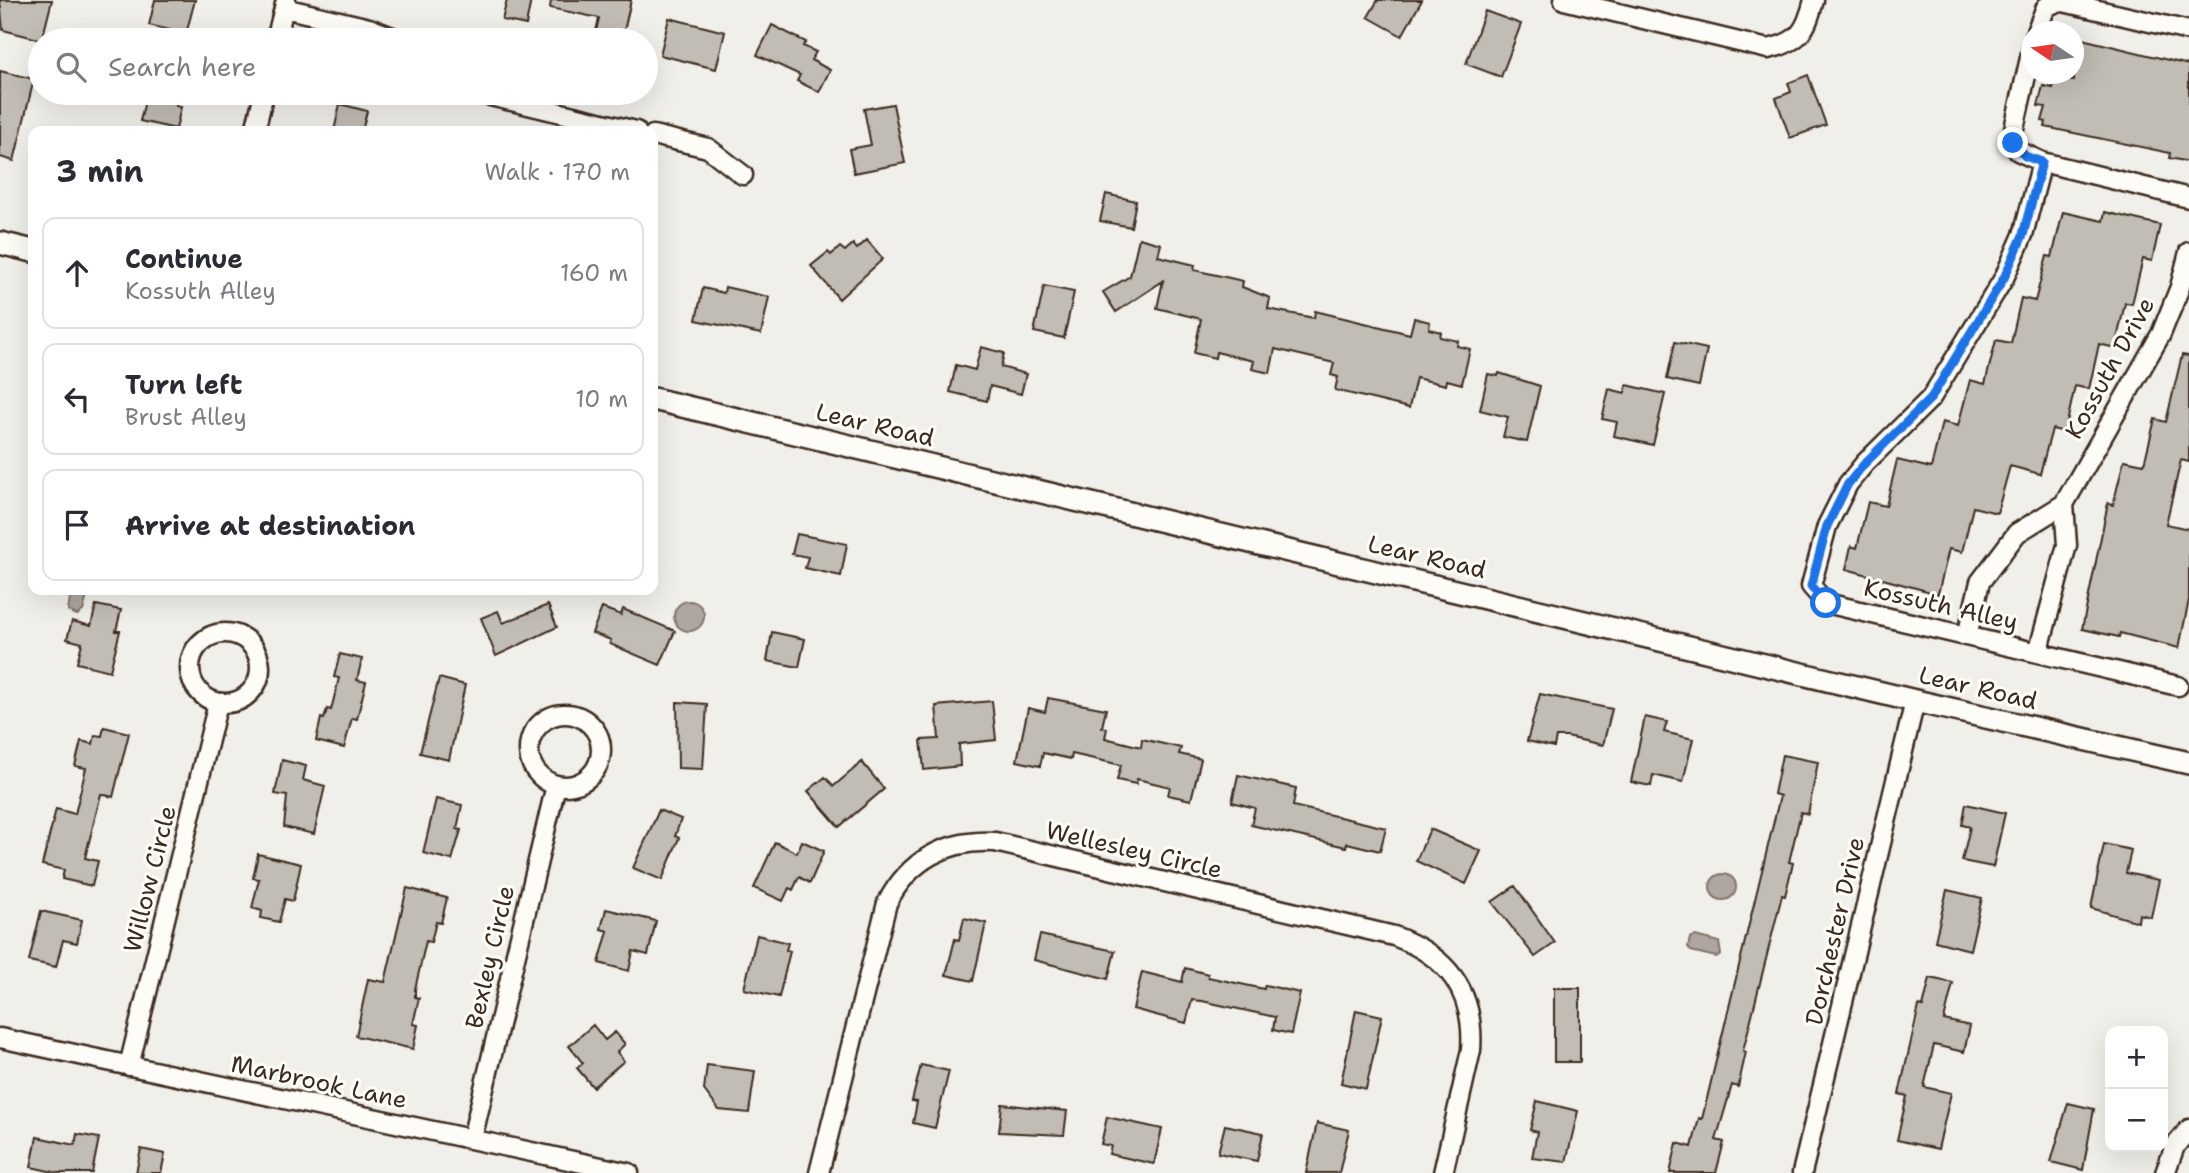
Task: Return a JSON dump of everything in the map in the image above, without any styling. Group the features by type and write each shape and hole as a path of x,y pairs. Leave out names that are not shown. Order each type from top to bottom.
{"street":[{"path":"1564,0 1768,50 1790,44 1807,26 1814,0"},
{"path":"2040,21 2046,7 2059,1 2189,30"},
{"path":"279,28 285,4 369,28"},
{"path":"2024,84 2012,134 2018,151 2042,162 2189,198"},
{"path":"256,126 261,105"},
{"path":"528,105 615,126"},
{"path":"658,136 708,148 743,175"},
{"name":"Kossuth Alley","path":"2042,162 2023,235 2004,278 1931,398 1865,463 1848,484 1827,526 1812,574 1811,586 1826,603 2178,686"},
{"path":"0,243 28,250"},
{"name":"Kossuth Drive","path":"1967,636 1980,582 2017,533 2064,504 2161,334 2180,287 2189,252"},
{"name":"Lear Road","path":"658,400 1915,701 2189,763"},
{"path":"2038,653 2067,545 2064,504"},
{"path":"219,633 231,634 252,646 260,669 258,681 242,699 218,703 197,691 189,668 198,645 219,633"},
{"name":"Dorchester Drive","path":"1802,1173 1915,701"},
{"name":"Willow Circle","path":"130,1066 218,703"},
{"path":"554,715 580,717 592,725 599,736 599,763 592,774 582,782 569,787 556,785 534,770 529,757 529,744 542,721 554,715"},
{"name":"Bexley Circle","path":"472,1139 556,785"},
{"name":"Wellesley Circle","path":"819,1173 887,903 912,867 935,852 977,841 1009,845 1394,936 1419,946 1433,956 1462,990 1472,1033 1471,1050 1443,1173"},
{"name":"Marbrook Lane","path":"0,1038 629,1173"},
{"path":"2165,1173 2175,1146 2189,1129"}],"shaded area":[{"path":"70,595 87,595 83,611 77,615 68,611"},
{"path":"689,601 695,602 703,610 703,622 695,630 689,631 683,630 675,622 674,616 675,610 683,602"},
{"path":"1723,874 1732,878 1736,887 1732,896 1723,900 1714,896 1710,887 1714,878"},
{"path":"1695,936 1719,942 1721,955 1716,957 1691,951 1688,947 1690,938"}],"building":[{"path":"0,0 52,0 45,28 28,28 28,36 3,30"},
{"path":"155,0 195,0 188,28 149,25"},
{"path":"507,0 531,0 526,25 502,20"},
{"path":"551,0 631,0 625,28 597,28 599,18 550,8"},
{"path":"1378,0 1422,0 1402,36 1368,17"},
{"path":"1485,11 1521,24 1501,77 1466,64"},
{"path":"669,18 725,32 716,69 660,55"},
{"path":"772,25 806,42 803,46 816,52 811,60 830,70 819,92 797,81 800,75 757,55"},
{"path":"2084,39 2189,65 2189,162 2169,158 2170,153 2045,127 2046,122 2042,121 2046,107 2038,106 2043,86 2053,88 2054,84 2084,84"},
{"path":"0,71 28,78 28,104 14,161 0,157"},
{"path":"1808,75 1826,125 1790,138 1776,98 1791,92 1788,83"},
{"path":"893,104 905,163 854,173 849,149 871,145 864,109"},
{"path":"144,105 181,107 177,126 140,121"},
{"path":"340,105 367,111 363,126 335,126"},
{"path":"1106,194 1136,201 1131,227 1100,221"},
{"path":"2063,212 2103,221 2105,212 2160,225 2152,261 2143,259 2132,304 2125,303 2115,348 2099,344 2089,389 2075,386 2065,432 2052,429 2040,474 2010,466 1997,513 1973,507 1962,552 1949,549 1938,594 1846,569 1851,546 1857,548 1868,502 1886,506 1897,460 1931,468 1942,422 1958,426 1970,380 1985,384 1996,340 2011,343 2021,298 2035,301 2047,256 2052,257"},
{"path":"1139,238 1161,244 1158,256 1195,265 1194,270 1243,281 1242,287 1270,298 1268,309 1314,318 1315,311 1410,334 1414,318 1430,322 1429,329 1441,332 1440,337 1458,341 1457,346 1470,349 1462,384 1447,380 1446,385 1416,378 1409,408 1335,390 1338,377 1331,375 1334,363 1275,349 1270,373 1252,369 1254,361 1216,352 1215,358 1194,353 1201,319 1157,308 1163,281 1116,312 1103,292 1130,276"},
{"path":"867,240 883,259 839,299 811,266 828,252 831,255 840,247 845,251 853,244 857,249"},
{"path":"1044,286 1074,292 1064,338 1034,332"},
{"path":"725,287 769,297 761,334 696,320 703,288 724,293"},
{"path":"1675,342 1707,349 1699,386 1667,379"},
{"path":"981,347 1004,353 1001,367 1026,374 1021,394 990,386 987,401 950,392 956,365 975,370"},
{"path":"2182,355 2189,356 2189,462 2181,460 2166,524 2189,529 2189,600 2179,648 2120,633 2119,637 2082,629 2108,503 2113,505 2124,460 2144,464 2155,419 2166,422"},
{"path":"1499,373 1540,386 1527,442 1503,437 1508,417 1480,410 1488,374 1498,376"},
{"path":"1627,385 1665,394 1653,445 1614,436 1617,422 1602,419 1609,389 1625,393"},
{"path":"797,534 847,544 841,576 805,568 808,557 792,554"},
{"path":"96,605 121,610 116,631 120,631 110,671 77,663 82,643 67,639 72,621 91,626"},
{"path":"548,605 557,627 496,656 481,618 498,611 503,623"},
{"path":"602,608 621,615 623,609 675,631 660,665 610,644 611,640 592,633"},
{"path":"772,632 805,639 799,667 767,661"},
{"path":"340,654 362,659 357,680 366,682 357,719 352,718 344,748 316,741 321,718 324,719 327,709 331,710 339,678 334,677"},
{"path":"439,678 465,685 449,760 420,753"},
{"path":"1540,694 1612,709 1603,745 1567,737 1556,737 1554,747 1527,741"},
{"path":"1048,698 1106,709 1102,727 1107,728 1105,738 1141,747 1142,739 1181,748 1179,754 1201,759 1191,800 1168,795 1170,787 1137,779 1136,784 1117,780 1121,765 1072,754 1071,759 1043,753 1040,766 1017,761 1028,708 1045,712"},
{"path":"992,701 996,740 959,744 960,766 924,770 921,740 939,739 936,706"},
{"path":"677,702 707,704 703,769 678,768"},
{"path":"1645,717 1667,722 1664,732 1693,739 1683,782 1653,775 1651,786 1631,782"},
{"path":"104,727 129,733 113,797 101,794 85,858 98,861 92,886 62,879 64,870 42,865 56,809 75,814 86,768 75,766 81,741 93,744 95,735 102,736"},
{"path":"1782,755 1818,762 1808,814 1801,812 1789,862 1793,863 1785,896 1782,895 1743,1051 1746,1052 1738,1087 1732,1085 1716,1140 1724,1142 1716,1173 1670,1173 1677,1143 1692,1147 1699,1118 1702,1119 1780,796 1774,794"},
{"path":"282,760 306,766 303,780 325,786 314,834 284,827 287,796 275,794"},
{"path":"862,762 884,789 839,827 808,791 825,777 834,786"},
{"path":"1238,775 1296,788 1293,806 1386,828 1380,851 1347,843 1346,847 1251,825 1255,808 1232,802"},
{"path":"436,799 462,805 457,829 461,830 452,860 423,853"},
{"path":"1966,804 2005,813 1993,867 1962,861 1970,827 1962,825"},
{"path":"659,810 681,819 675,836 679,838 662,880 633,868"},
{"path":"1430,829 1481,851 1466,884 1416,861"},
{"path":"802,841 824,851 810,883 799,877 793,890 789,888 783,901 754,888 775,842 797,853"},
{"path":"2104,844 2131,850 2126,873 2159,880 2151,917 2139,914 2138,922 2091,908"},
{"path":"258,854 301,864 293,901 285,899 279,922 261,918 262,911 252,908 259,879 253,878"},
{"path":"1515,886 1555,943 1535,957 1492,902"},
{"path":"407,888 447,898 441,923 436,922 431,942 426,941 415,989 415,997 419,998 413,1024 418,1025 413,1049 356,1036 368,979 385,982"},
{"path":"1947,890 1982,898 1970,950 1935,941"},
{"path":"606,909 656,921 648,955 633,951 629,971 599,963 608,931 601,929"},
{"path":"41,911 82,920 77,943 63,940 56,967 29,961"},
{"path":"964,918 986,923 973,981 946,975 955,939 959,940"},
{"path":"757,935 788,943 786,950 790,951 779,997 744,989"},
{"path":"1040,935 1115,951 1108,979 1034,960"},
{"path":"1185,968 1208,974 1208,977 1264,989 1265,985 1300,993 1291,1034 1273,1030 1275,1017 1202,1001 1192,1000 1186,1023 1133,1009 1142,972 1182,982"},
{"path":"1930,978 1953,983 1944,1020 1970,1026 1964,1052 1934,1045 1924,1087 1951,1093 1938,1149 1897,1140 1907,1096 1899,1094 1919,1006 1923,1007"},
{"path":"1554,988 1580,988 1580,1062 1554,1062"},
{"path":"1356,1010 1382,1016 1366,1089 1341,1083"},
{"path":"593,1025 605,1040 615,1032 625,1044 617,1052 624,1061 593,1087 577,1068 583,1063 569,1046"},
{"path":"707,1065 755,1071 749,1113 719,1110 704,1090"},
{"path":"921,1065 949,1071 935,1128 913,1123 917,1102 912,1101"},
{"path":"1537,1101 1578,1111 1566,1162 1532,1158 1537,1132 1530,1130"},
{"path":"2068,1103 2094,1109 2083,1170 2051,1162"},
{"path":"1002,1104 1067,1111 1064,1135 999,1132"},
{"path":"1107,1117 1162,1129 1154,1164 1109,1154 1111,1146 1101,1144"},
{"path":"1317,1123 1349,1130 1339,1173 1306,1173"},
{"path":"1225,1125 1263,1133 1257,1161 1218,1153"},
{"path":"77,1134 99,1138 92,1173 58,1173 31,1167 37,1137 75,1145"},
{"path":"141,1149 165,1154 161,1173 136,1173"}],"route":[{"path":"1826,603 1811,586 1812,574 1827,526 1848,484 1865,463 1931,398 2015,257 2030,212 2042,162 2025,156 2013,143"}]}
